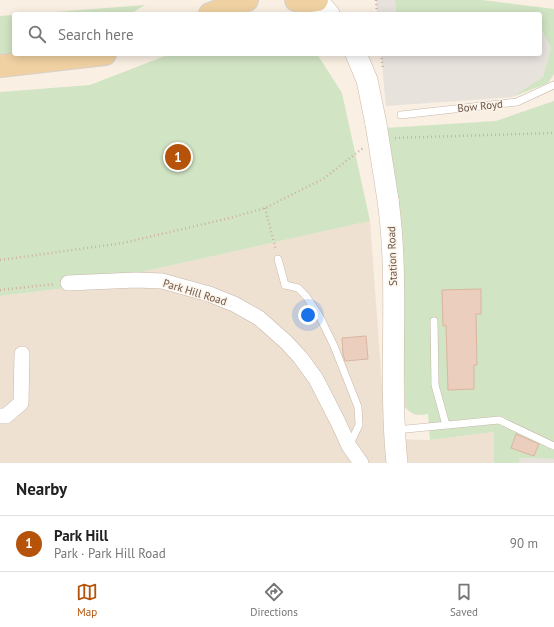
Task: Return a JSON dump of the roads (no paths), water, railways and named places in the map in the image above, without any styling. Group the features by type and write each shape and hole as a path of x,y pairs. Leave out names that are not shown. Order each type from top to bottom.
{"main road":[{"path":"215,12 247,0"},
{"path":"296,0 305,2 316,0 327,12"},
{"path":"0,66 88,56"},
{"name":"Station Road","path":"357,56 367,80 382,131 393,265 395,462"}],"street":[{"name":"Park Hill Road","path":"68,283 136,280 162,281 222,299 259,318 286,342 300,357 316,379 338,422 348,446 361,463"},
{"path":"0,416 6,416 21,403 22,354"}],"lane":[{"name":"Bow Royd","path":"401,115 517,102 554,85"},
{"path":"278,259 285,285 298,288 306,296 320,317 334,346 358,407 359,425 348,446"},
{"path":"434,321 435,385 446,425"},
{"path":"394,430 499,420 554,446"}],"place":[{"name":"Park Hill","path":"178,157"}]}
